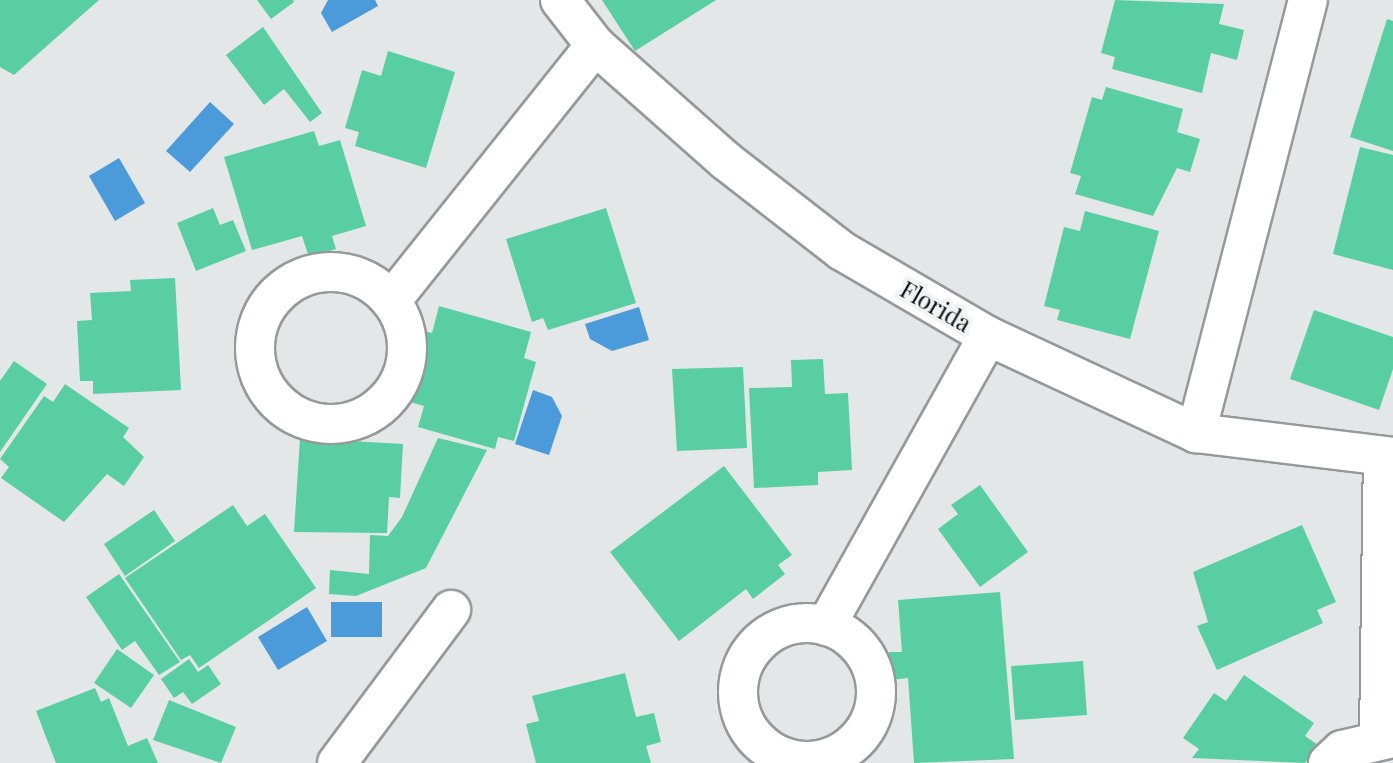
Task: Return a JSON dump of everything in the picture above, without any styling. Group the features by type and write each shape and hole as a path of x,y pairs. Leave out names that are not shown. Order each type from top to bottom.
{"street":[{"name":"Florida","path":"560,0 595,45 842,251 988,336 1196,433 1388,457"},
{"path":"1196,433 1308,0"},
{"path":"391,301 595,45"},
{"path":"335,271 367,280 391,301 406,330 406,362 385,402 355,421 324,424 274,399 255,359 258,323 273,298 296,279 335,271"},
{"path":"826,626 988,336"},
{"path":"1328,763 1386,737 1388,457"},
{"path":"337,763 451,610"},
{"path":"785,626 826,626 859,648 875,704 857,739 807,762 761,743 747,728 737,688 752,649 767,635 785,626"}],"water":[{"path":"328,0 375,0 378,6 332,32 321,13"},
{"path":"210,102 234,124 190,172 166,151"},
{"path":"119,158 145,203 115,221 89,176"},
{"path":"639,307 649,340 612,351 590,339 585,324"},
{"path":"533,390 552,397 562,416 549,455 515,444"},
{"path":"331,602 382,602 382,637 331,637"},
{"path":"307,607 327,641 278,670 258,637"}],"building":[{"path":"0,0 99,0 14,75 0,67"},
{"path":"257,0 293,0 294,2 271,19"},
{"path":"602,0 716,0 635,51"},
{"path":"1115,0 1224,4 1219,24 1244,30 1237,60 1211,53 1202,93 1112,69 1115,57 1101,53"},
{"path":"1387,19 1393,21 1393,151 1350,137"},
{"path":"263,27 322,113 310,122 284,89 264,105 226,55"},
{"path":"388,51 455,72 426,168 355,146 359,132 345,128 362,70 381,76"},
{"path":"1106,87 1183,109 1177,132 1200,139 1190,172 1177,168 1153,216 1075,194 1081,176 1070,173 1092,97 1102,100"},
{"path":"314,131 319,146 340,140 366,226 332,236 336,249 309,257 302,236 252,250 224,157"},
{"path":"1360,147 1393,155 1393,270 1333,254"},
{"path":"213,208 220,225 233,220 246,251 196,271 177,223"},
{"path":"606,208 636,303 548,330 543,318 532,322 506,239"},
{"path":"1085,211 1159,231 1130,339 1057,320 1060,310 1044,306 1064,227 1080,231"},
{"path":"175,278 181,390 93,394 93,381 80,381 77,321 92,320 90,293 131,291 130,280"},
{"path":"439,306 531,332 524,358 536,362 514,441 498,437 495,449 418,427 424,406 410,402 422,360 412,357 419,330 432,333"},
{"path":"1314,310 1393,337 1393,369 1379,410 1290,379"},
{"path":"823,359 825,394 848,393 852,470 818,472 818,485 754,488 749,388 792,387 791,360"},
{"path":"14,361 47,384 0,452 0,381"},
{"path":"743,367 747,448 677,451 672,369"},
{"path":"65,384 129,428 123,437 144,457 124,486 107,474 64,522 1,478 9,467 0,459 44,396 53,402"},
{"path":"300,438 403,444 400,498 389,497 387,533 294,532"},
{"path":"438,438 487,450 426,568 356,596 329,594 330,570 369,574 370,535 388,536 402,517"},
{"path":"724,466 792,555 778,565 785,574 753,599 746,589 679,641 610,552"},
{"path":"980,485 1028,552 980,587 938,529 958,514 951,505"},
{"path":"233,505 247,526 265,514 316,588 199,668 190,655 181,660 125,578"},
{"path":"154,510 175,541 125,576 104,544"},
{"path":"1302,525 1336,602 1317,610 1323,623 1217,670 1197,626 1208,622 1193,572"},
{"path":"119,574 180,662 159,675 135,641 122,650 86,597"},
{"path":"1000,592 1014,759 914,763 908,678 890,680 889,652 902,652 898,600"},
{"path":"117,649 154,675 131,708 94,683"},
{"path":"189,659 198,672 208,665 221,684 192,704 183,692 174,698 161,679"},
{"path":"1083,661 1087,715 1015,720 1011,666"},
{"path":"625,673 636,717 654,713 661,742 646,746 651,763 536,763 526,724 539,721 532,696"},
{"path":"1244,675 1314,723 1305,736 1318,745 1305,763 1192,758 1199,749 1183,738 1214,693 1226,701"},
{"path":"95,688 101,702 109,698 128,746 147,738 158,763 56,763 36,711"},
{"path":"169,700 236,727 221,763 153,740"}]}
